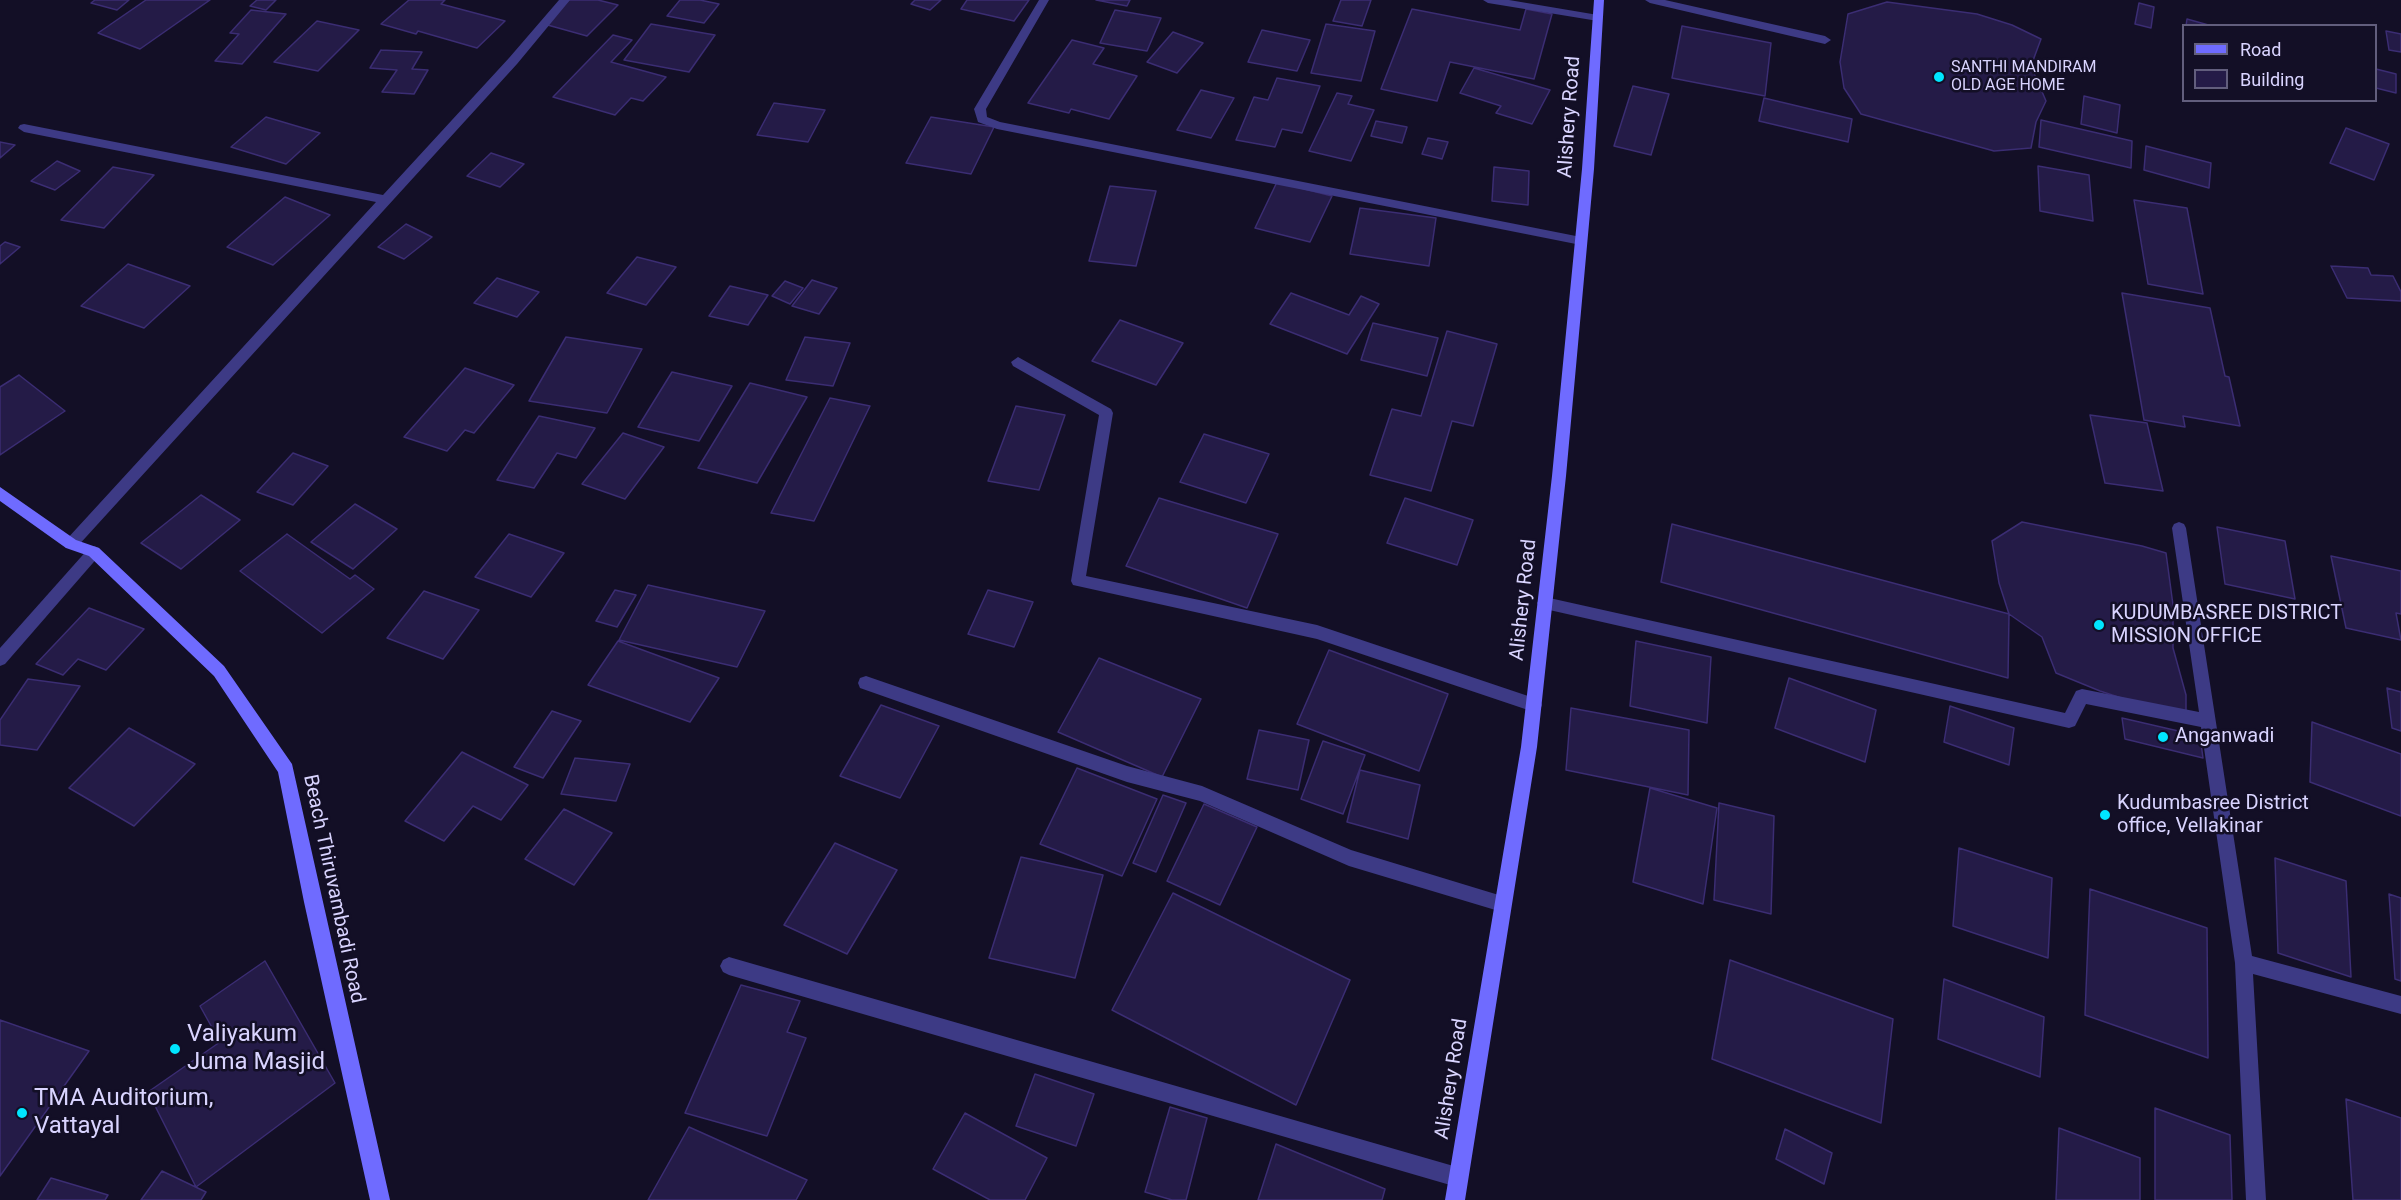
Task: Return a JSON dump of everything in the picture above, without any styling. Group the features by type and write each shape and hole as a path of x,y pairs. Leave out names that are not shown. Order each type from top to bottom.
{"main road":[{"name":"Alishery Road","path":"1455,1200 1529,747 1581,241 1599,0"},
{"name":"Beach Thiruvambadi Road","path":"0,493 71,544 94,552 219,672 286,769 313,902 380,1200"}],"street":[{"path":"71,544 513,61 565,0"},
{"path":"1044,0 980,109 982,119 997,125 1581,241"},
{"path":"1488,0 1598,18"},
{"path":"1650,0 1825,40"},
{"path":"24,128 386,200"},
{"path":"1018,362 1106,413 1078,581 1317,632 1534,705"},
{"path":"2179,528 2244,963 2256,1200"},
{"path":"0,659 94,552"},
{"path":"1545,603 2069,721 2082,696 2207,721"},
{"path":"866,683 1126,774 1202,794 1349,858 1502,904"},
{"path":"2244,963 2401,1005"},
{"path":"729,966 1457,1177"}],"building":[{"path":"95,0 129,0 117,10 91,3"},
{"path":"146,0 210,0 140,49 98,33"},
{"path":"257,0 276,0 266,10 250,6"},
{"path":"409,0 445,0 441,4 505,21 477,48 418,31 416,34 381,24"},
{"path":"569,0 598,0 618,5 587,36 544,24"},
{"path":"680,0 700,0 719,4 704,23 667,16"},
{"path":"915,0 941,0 930,10 911,4"},
{"path":"967,0 1029,0 1014,21 961,9"},
{"path":"1096,0 1130,0 1127,6"},
{"path":"1341,0 1371,0 1362,26 1333,21"},
{"name":"SANTHI MANDIRAM OLD AGE HOME","path":"1887,2 1977,14 2012,25 2041,39 2031,66 2046,101 2036,122 2031,148 1994,151 1861,114 1844,88 1840,62 1848,14"},
{"path":"2139,3 2154,7 2151,28 2135,24"},
{"path":"1412,9 1520,30 1526,9 1552,14 1534,79 1450,62 1437,101 1381,89"},
{"path":"251,10 286,14 242,64 215,61 239,34 230,33"},
{"path":"1115,10 1161,18 1147,51 1100,43"},
{"path":"2187,19 2205,24 2186,24"},
{"path":"317,21 359,30 318,71 274,62"},
{"path":"651,24 715,35 689,72 624,60"},
{"path":"1326,24 1375,31 1361,81 1311,73"},
{"path":"1682,26 1771,43 1765,96 1672,78"},
{"path":"1262,30 1310,40 1297,71 1248,62"},
{"path":"2386,31 2401,34 2401,52 2389,50"},
{"path":"1173,32 1203,43 1177,73 1147,62"},
{"path":"613,35 632,40 611,62 666,77 643,101 631,98 615,115 553,97"},
{"path":"1072,40 1104,48 1093,64 1137,76 1109,119 1071,109 1069,113 1028,103"},
{"path":"381,50 422,52 412,69 428,70 414,94 382,92 397,70 370,68"},
{"path":"1474,68 1550,90 1532,124 1496,113 1501,106 1460,93"},
{"path":"2377,69 2396,74 2396,93 2377,88"},
{"path":"1277,78 1320,86 1302,133 1282,129 1275,147 1236,140 1254,97 1268,100"},
{"path":"1633,86 1669,94 1651,155 1614,146"},
{"path":"1201,90 1234,98 1211,138 1177,130"},
{"path":"1337,93 1352,96 1348,104 1374,110 1351,161 1309,151"},
{"path":"2084,96 2120,105 2117,133 2081,124"},
{"path":"1764,98 1852,119 1848,142 1759,121"},
{"path":"774,103 825,110 808,142 757,135"},
{"path":"266,117 320,133 286,164 231,147"},
{"path":"931,117 994,127 971,174 906,163"},
{"path":"2041,120 2132,141 2131,168 2039,147"},
{"path":"1376,121 1407,127 1402,143 1371,136"},
{"path":"2346,128 2389,144 2374,180 2330,163"},
{"path":"1428,138 1448,142 1442,159 1422,154"},
{"path":"0,142 15,145 0,158"},
{"path":"2146,146 2211,163 2209,188 2144,170"},
{"path":"491,153 524,164 500,187 467,176"},
{"path":"57,161 80,171 55,190 31,181"},
{"path":"2038,166 2089,175 2093,221 2040,211"},
{"path":"113,167 154,175 104,228 61,220"},
{"path":"1494,167 1529,171 1528,205 1492,201"},
{"path":"1277,182 1332,196 1310,242 1255,228"},
{"path":"1110,186 1156,191 1136,266 1089,261"},
{"path":"285,197 330,215 273,265 227,247"},
{"path":"2134,200 2187,208 2203,294 2148,284"},
{"path":"1360,208 1436,218 1429,266 1350,254"},
{"path":"406,224 432,237 404,259 378,247"},
{"path":"5,242 20,247 0,264 0,246"},
{"path":"637,257 676,267 646,305 607,293"},
{"path":"128,264 190,286 144,328 81,306"},
{"path":"2331,266 2368,268 2371,275 2393,276 2401,292 2401,301 2347,298"},
{"path":"497,278 539,292 517,317 474,303"},
{"path":"812,280 837,288 819,314 792,306"},
{"path":"785,281 803,288 790,304 772,296"},
{"path":"730,286 768,295 748,325 709,316"},
{"path":"1291,293 1349,315 1361,296 1379,304 1347,354 1270,324"},
{"path":"2122,293 2210,308 2225,376 2229,377 2240,426 2183,416 2185,427 2144,420"},
{"path":"1120,320 1183,343 1156,385 1092,361"},
{"path":"1373,323 1438,338 1427,376 1361,360"},
{"path":"1447,331 1497,344 1473,426 1452,421 1431,491 1370,475 1392,409 1421,416"},
{"path":"566,337 642,349 607,413 529,401"},
{"path":"805,337 850,343 833,386 786,380"},
{"path":"465,368 514,385 474,433 465,430 447,451 404,437"},
{"path":"672,372 732,386 699,441 638,427"},
{"path":"19,375 65,411 0,455 0,387"},
{"path":"750,383 807,397 757,483 698,468"},
{"path":"830,398 870,406 814,521 771,513"},
{"path":"1016,406 1065,415 1039,490 988,481"},
{"path":"2090,415 2147,423 2163,491 2105,483"},
{"path":"539,416 595,428 576,458 557,453 534,488 497,480"},
{"path":"623,433 664,447 625,499 582,484"},
{"path":"1204,434 1269,454 1246,503 1180,482"},
{"path":"293,453 328,466 293,505 257,492"},
{"path":"201,495 240,520 181,569 141,543"},
{"path":"1159,498 1278,534 1247,608 1126,566"},
{"path":"1405,498 1473,520 1457,565 1387,543"},
{"path":"355,504 397,529 353,569 311,542"},
{"name":"KUDUMBASREE DISTRICT MISSION OFFICE","path":"2022,522 2166,553 2173,605 2173,648 2186,695 2186,713 2158,710 2100,691 2056,673 2042,637 2009,614 1999,583 1992,541"},
{"path":"1672,524 2009,614 2008,678 1661,582"},
{"path":"2217,527 2285,541 2295,599 2225,584"},
{"path":"287,534 350,579 355,575 374,589 322,633 240,571"},
{"path":"509,534 564,553 531,597 475,577"},
{"path":"2331,556 2401,571 2401,614 2396,613 2401,640 2346,628"},
{"path":"648,585 765,611 737,667 619,640"},
{"path":"615,590 636,595 617,627 596,621"},
{"path":"988,590 1033,602 1014,647 968,634"},
{"path":"424,591 479,610 443,659 387,638"},
{"path":"89,608 144,629 106,670 78,659 63,675 36,664"},
{"path":"618,641 719,678 690,722 588,685"},
{"path":"1636,641 1711,657 1707,723 1630,706"},
{"path":"1329,650 1448,694 1419,771 1297,724"},
{"path":"1099,658 1201,699 1162,777 1058,732"},
{"path":"1789,678 1876,710 1865,762 1775,728"},
{"path":"28,679 80,686 37,750 0,745 0,720"},
{"path":"2387,688 2401,692 2401,731 2392,728"},
{"path":"881,705 939,726 900,798 840,776"},
{"path":"1950,706 2014,728 2009,765 1944,742"},
{"path":"1571,708 1689,730 1688,795 1566,770"},
{"path":"552,711 581,721 543,778 514,767"},
{"name":"Anganwadi","path":"2122,718 2200,736 2203,758 2125,739"},
{"path":"2312,722 2401,754 2401,816 2310,782"},
{"path":"129,728 195,764 134,826 69,788"},
{"path":"1259,730 1309,740 1298,790 1247,779"},
{"path":"1323,741 1365,755 1343,814 1301,799"},
{"path":"462,752 528,785 501,820 473,806 444,841 405,821"},
{"path":"575,758 630,764 616,801 561,794"},
{"path":"1077,768 1157,799 1122,876 1040,844"},
{"path":"1360,770 1420,785 1408,839 1347,822"},
{"path":"1650,788 1717,808 1703,904 1633,882"},
{"path":"1163,795 1186,803 1156,872 1133,863"},
{"path":"1719,803 1774,816 1771,914 1714,900"},
{"path":"1204,804 1257,827 1220,905 1167,881"},
{"path":"564,809 612,833 574,885 525,859"},
{"path":"835,843 897,870 847,954 784,925"},
{"path":"1959,848 2052,878 2048,958 1953,926"},
{"path":"1021,857 1103,875 1075,978 989,958"},
{"path":"2275,858 2346,881 2351,977 2278,953"},
{"path":"2090,889 2207,928 2208,1058 2085,1015"},
{"path":"1173,893 1350,980 1296,1105 1112,1010"},
{"path":"2389,894 2401,898 2401,981 2395,979"},
{"path":"1730,960 1893,1019 1881,1123 1712,1059"},
{"path":"265,961 335,1083 196,1187 148,1092 220,1042 200,1006"},
{"path":"1944,979 2044,1017 2040,1077 1938,1039"},
{"path":"741,985 800,1001 787,1032 806,1038 767,1136 685,1113"},
{"name":"TMA Auditorium, Vattayal","path":"0,1020 89,1051 0,1176"},
{"path":"1035,1074 1094,1094 1076,1146 1016,1126"},
{"path":"2346,1099 2401,1118 2401,1200 2353,1200"},
{"path":"1170,1107 1207,1118 1186,1200 1172,1200 1145,1192"},
{"path":"2155,1108 2230,1135 2232,1200 2155,1200"},
{"path":"965,1113 1047,1158 1025,1200 990,1200 933,1169"},
{"path":"689,1127 807,1180 796,1200 648,1200"},
{"path":"2059,1128 2140,1158 2140,1200 2056,1200"},
{"path":"1785,1129 1832,1153 1824,1184 1776,1159"},
{"path":"1276,1144 1385,1189 1382,1200 1258,1200"},
{"path":"162,1171 206,1192 201,1200 141,1200"},
{"path":"51,1178 108,1195 105,1200 37,1200"}],"place":[{"name":"SANTHI MANDIRAM OLD AGE HOME","path":"1939,77"},
{"name":"KUDUMBASREE DISTRICT MISSION OFFICE","path":"2099,625"},
{"name":"Anganwadi","path":"2163,737"},
{"name":"Kudumbasree District office, Vellakinar","path":"2105,815"},
{"name":"Valiyakum Juma Masjid","path":"175,1049"},
{"name":"TMA Auditorium, Vattayal","path":"22,1113"}]}
